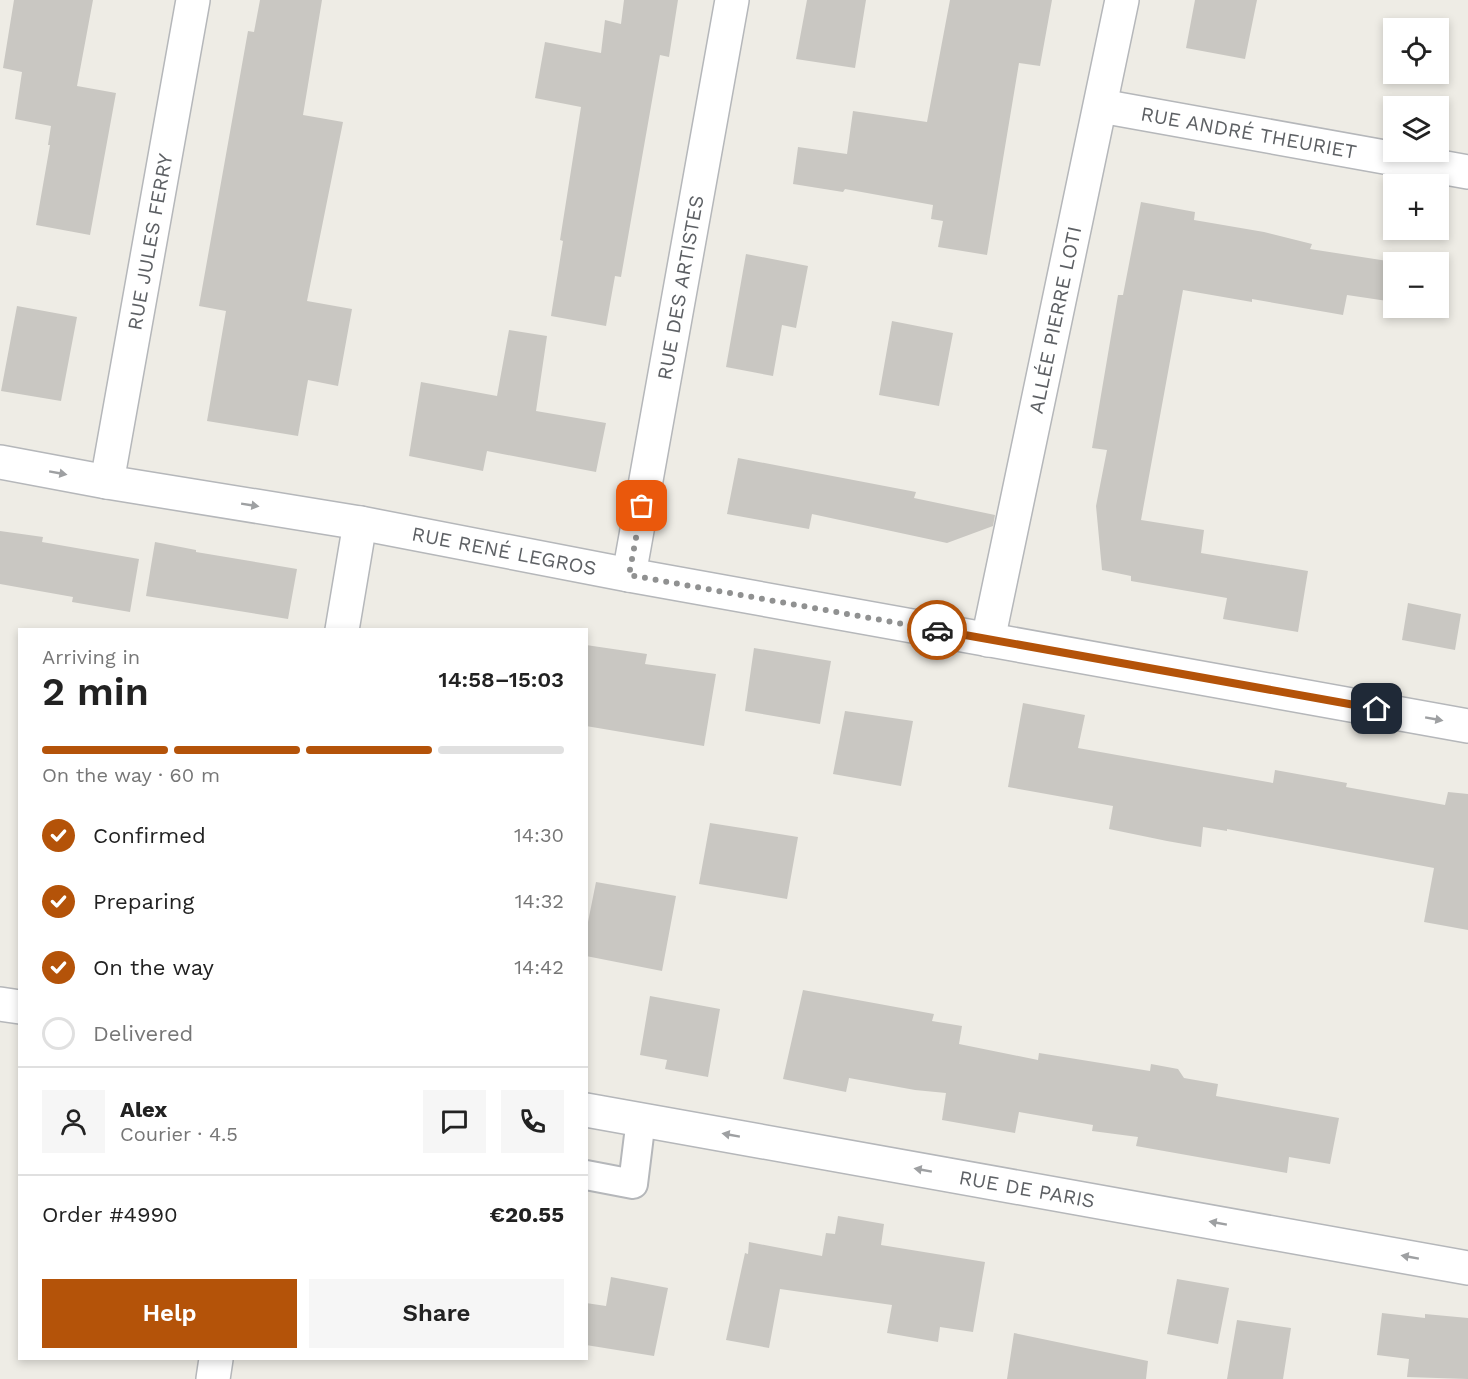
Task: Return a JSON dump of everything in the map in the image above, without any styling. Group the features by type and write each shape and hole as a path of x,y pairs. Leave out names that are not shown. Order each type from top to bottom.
{"street":[{"name":"RUE JULES FERRY","path":"107,482 193,0"},
{"name":"RUE DES ARTISTES","path":"629,575 732,0"},
{"name":"ALLÉE PIERRE LOTI","path":"988,640 1122,0"},
{"name":"RUE ANDRÉ THEURIET","path":"1101,106 1468,172"},
{"name":"RUE RENÉ LEGROS","path":"0,462 107,482 360,523 629,575 1468,726"},
{"path":"342,628 360,523"},
{"path":"0,1004 18,1007"},
{"name":"RUE DE PARIS","path":"588,1110 1468,1268"},
{"path":"213,1379 216,1360"}],"lane":[{"path":"588,1175 633,1184 641,1119"}],"building":[{"path":"14,0 93,0 77,86 116,93 90,235 36,225 50,145 48,145 51,126 15,119 22,72 3,68"},
{"path":"260,0 322,0 303,115 343,122 307,301 352,309 338,386 308,380 298,436 207,421 226,311 199,306 248,31 254,32"},
{"path":"624,0 678,0 669,57 660,55 621,277 615,276 606,326 551,316 563,241 560,240 581,107 535,98 545,42 601,53 605,20 621,24"},
{"path":"807,0 866,0 855,68 796,59"},
{"path":"950,0 1052,0 1040,66 1019,63 987,255 938,247 943,221 931,219 933,205 845,189 843,192 793,184 798,147 847,154 853,111 927,122"},
{"path":"1195,0 1257,0 1245,59 1186,48"},
{"path":"1141,202 1195,212 1194,220 1264,232 1312,244 1310,249 1383,260 1383,300 1347,295 1343,315 1183,290 1141,520 1204,530 1201,553 1308,571 1298,632 1223,619 1227,598 1131,581 1131,576 1102,570 1096,506 1107,450 1092,448 1118,295 1123,295"},
{"path":"746,254 808,266 796,328 782,325 773,376 726,367"},
{"path":"17,306 77,317 61,401 1,391"},
{"path":"892,321 953,333 939,406 879,395"},
{"path":"509,330 547,336 536,411 606,423 596,472 487,451 483,471 409,456 421,382 497,396"},
{"path":"738,458 916,492 914,498 995,515 993,526 947,543 812,514 809,529 727,514"},
{"path":"0,531 43,537 42,542 139,559 130,612 72,602 73,597 0,584"},
{"path":"155,542 196,550 196,552 297,569 288,619 146,596"},
{"path":"1408,603 1461,614 1455,650 1402,640"},
{"path":"588,645 647,654 645,664 716,674 704,746 588,726"},
{"path":"754,648 831,661 820,724 745,711"},
{"path":"1023,703 1085,715 1078,748 1273,783 1275,770 1347,783 1346,787 1445,805 1448,792 1468,794 1468,930 1424,922 1434,868 1227,829 1227,831 1203,827 1201,847 1167,841 1109,829 1113,806 1008,787"},
{"path":"845,711 913,721 901,786 833,774"},
{"path":"710,823 798,837 787,899 699,884"},
{"path":"596,882 676,896 662,971 588,956 588,922"},
{"path":"803,990 934,1014 932,1021 962,1026 959,1044 1038,1060 1039,1053 1150,1071 1151,1064 1178,1069 1184,1078 1218,1084 1216,1096 1339,1118 1330,1164 1289,1157 1287,1173 1136,1146 1138,1137 1092,1131 1093,1125 1019,1112 1015,1133 942,1120 946,1093 849,1078 846,1092 783,1079"},
{"path":"650,996 720,1009 708,1077 665,1069 667,1060 640,1055"},
{"path":"838,1216 884,1224 881,1245 985,1262 973,1332 940,1327 938,1342 887,1333 892,1305 780,1289 769,1348 726,1340 749,1242 822,1256 826,1233 835,1234"},
{"path":"611,1277 668,1288 654,1356 588,1345 588,1303 606,1306"},
{"path":"1177,1279 1229,1288 1218,1344 1167,1334"},
{"path":"1382,1313 1425,1318 1425,1314 1468,1318 1468,1379 1407,1377 1409,1359 1377,1355"},
{"path":"1237,1320 1291,1328 1283,1379 1227,1379"},
{"path":"1014,1333 1148,1361 1146,1379 1007,1379"}],"way so far":[{"path":"642,506 629,575 937,630"}],"route":[{"path":"937,630 1377,709"}]}
